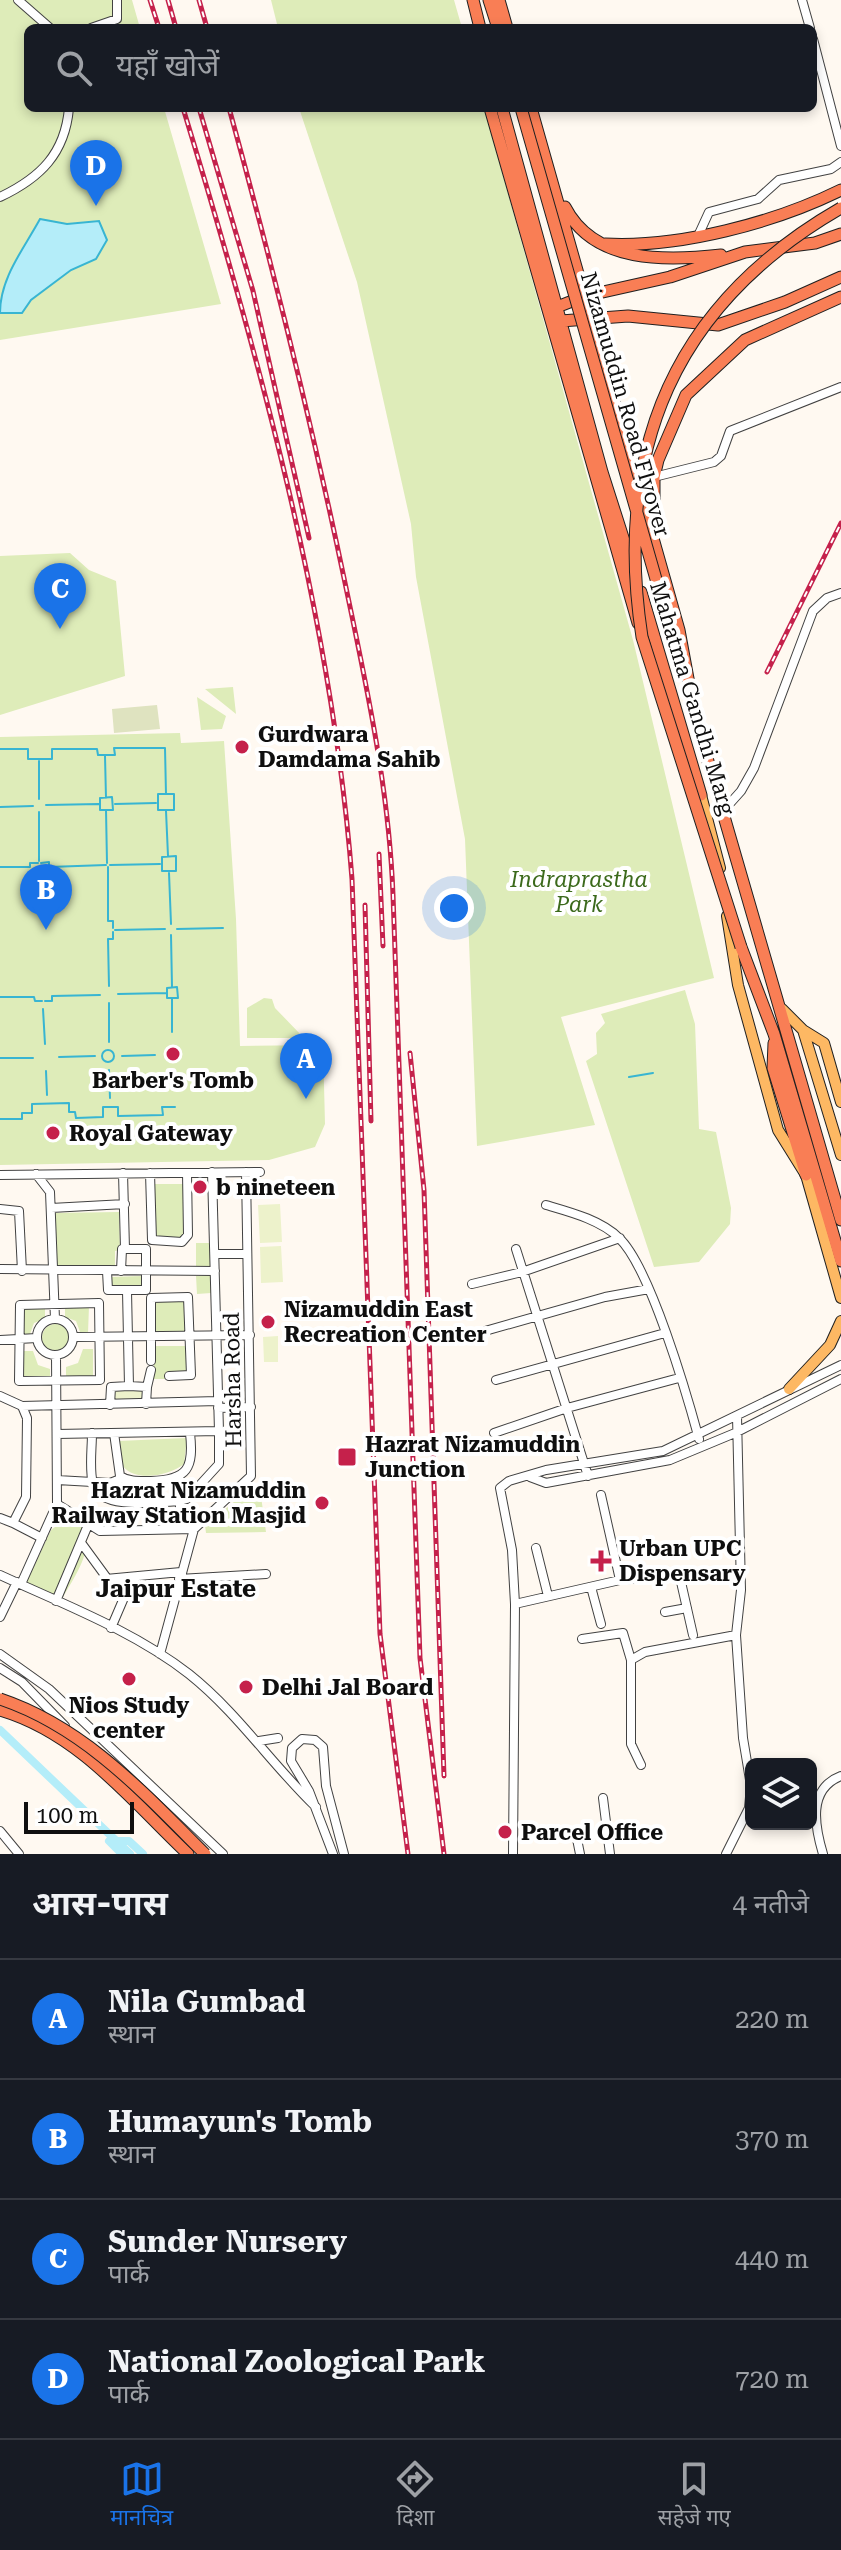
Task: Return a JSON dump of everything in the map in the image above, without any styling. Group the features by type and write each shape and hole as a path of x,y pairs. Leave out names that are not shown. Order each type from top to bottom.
{"highway":[{"path":"489,0 497,24"},
{"path":"499,0 506,24"},
{"path":"491,112 642,637 741,947 804,1108 841,1220"},
{"name":"Mahatma Gandhi Marg","path":"503,112 602,472 701,795"},
{"name":"Nizamuddin Road Flyover","path":"522,112 694,711"},
{"path":"532,112 679,630 694,711"},
{"path":"605,244 631,246 698,236 757,221 841,190"},
{"path":"557,193 570,218 605,244 646,259 745,252 815,243 841,234"},
{"path":"642,637 634,585 637,497 645,455 669,384 686,351 715,311 753,271 801,231 841,208"},
{"path":"537,233 552,229 564,219"},
{"path":"557,307 585,296 670,277 745,252"},
{"path":"561,321 590,316 718,325 785,302 841,277"},
{"path":"653,542 654,477 665,441 686,395 745,340 841,297"},
{"name":"Mahatma Gandhi Marg","path":"694,711 782,1009"},
{"path":"782,1009 838,1263"},
{"path":"774,1034 773,1068 806,1175"},
{"path":"0,1699 77,1736 122,1774 205,1854"},
{"path":"0,1710 43,1728 92,1760 190,1854"}],"main road":[{"name":"Mahatma Gandhi Marg","path":"701,795 717,850 742,999 778,1130 806,1175 838,1263 841,1298"},
{"name":"Mahatma Gandhi Marg","path":"782,1009 803,1030 841,1155"},
{"path":"803,1030 824,1043 841,1102"},
{"path":"789,1389 830,1345 841,1321"}],"street":[{"path":"18,0 45,24"},
{"path":"103,24 117,19 117,0"},
{"path":"802,0 809,24"},
{"path":"817,54 841,146"},
{"path":"0,197 36,177 55,157 67,130 69,112"},
{"path":"698,236 709,212 758,199 779,180 831,169 841,162"},
{"path":"654,477 714,462 721,456 730,431 841,387"},
{"path":"724,810 741,791 754,768 813,611 827,598 841,593"},
{"path":"92,1433 96,1493 116,1502 187,1499 219,1464 212,1172"},
{"name":"Harsha Road","path":"194,1529 250,1481 246,1172"},
{"path":"0,1175 260,1172"},
{"path":"123,1173 125,1249"},
{"path":"150,1173 153,1242"},
{"path":"107,1271 108,1289 147,1290 146,1249 153,1242 182,1242 187,1238 187,1173"},
{"path":"36,1174 50,1192 55,1319"},
{"path":"50,1192 63,1174"},
{"path":"51,1208 125,1204"},
{"path":"546,1205 601,1225 620,1238 649,1289 701,1448"},
{"path":"0,1209 19,1211 22,1271"},
{"path":"472,1284 522,1272 620,1238"},
{"path":"121,1271 122,1249 146,1249"},
{"path":"516,1249 588,1476"},
{"path":"215,1254 247,1254"},
{"path":"0,1269 215,1271"},
{"path":"485,1331 605,1297 649,1289"},
{"path":"127,1291 131,1386"},
{"path":"146,1404 151,1365 150,1300 153,1297 189,1298 191,1376 169,1376"},
{"path":"99,1303 100,1336 100,1380 19,1381 20,1305 99,1303"},
{"path":"55,1319 70,1326 74,1337 71,1347 56,1355 41,1349 37,1338 44,1323 55,1319"},
{"path":"496,1380 665,1333"},
{"path":"74,1337 250,1335"},
{"path":"0,1340 37,1338"},
{"path":"0,1617 57,1504 56,1355"},
{"path":"513,1854 515,1604 512,1550 500,1488 509,1481 546,1470 650,1455 841,1365"},
{"path":"131,1386 132,1371"},
{"path":"494,1433 567,1408 679,1378"},
{"path":"530,1477 546,1483 655,1464 735,1433 841,1379"},
{"path":"110,1405 111,1387 147,1387"},
{"path":"0,1396 22,1406 146,1404 251,1407"},
{"path":"13,1523 27,1493 27,1418 22,1406"},
{"path":"726,1854 749,1808 751,1786 743,1738 736,1635 741,1590 737,1416"},
{"path":"57,1434 219,1431"},
{"path":"114,1433 118,1473 123,1478"},
{"path":"57,1480 93,1484 123,1478 141,1481 177,1477 189,1466 190,1433"},
{"path":"601,1495 620,1580"},
{"path":"180,1501 180,1529"},
{"path":"57,1504 88,1525 107,1531 194,1529 160,1654"},
{"path":"0,1518 42,1538"},
{"path":"56,1601 88,1525"},
{"path":"82,1544 123,1600 111,1628"},
{"path":"536,1548 548,1596"},
{"path":"515,1604 665,1573 678,1577 693,1635"},
{"path":"106,1579 266,1574"},
{"path":"0,1575 111,1628 160,1654 190,1675 259,1741 316,1807"},
{"path":"591,1587 601,1624"},
{"path":"665,1612 687,1608"},
{"path":"582,1639 623,1633 631,1660 631,1744 641,1765"},
{"path":"631,1660 645,1652 736,1635"},
{"path":"0,1654 49,1689 223,1854"},
{"path":"0,1668 22,1682 190,1854"},
{"path":"259,1741 278,1738"},
{"path":"333,1854 316,1807 291,1761 292,1748 299,1740 312,1739 323,1747 326,1786 344,1854"},
{"path":"823,1854 816,1828 816,1809 827,1785 841,1776"},
{"path":"603,1798 610,1854"},
{"path":"0,1831 19,1854"},
{"path":"577,1839 580,1854"}],"green space":[{"path":"0,0 132,0 139,24 24,24 24,112 165,112 221,304 0,340"},
{"path":"271,0 454,0 461,24 277,24"},
{"name":"Indraprastha Park","path":"300,112 485,112 633,640 714,978 561,1017 595,1125 477,1146 465,839 416,577 411,524 357,282"},
{"path":"70,553 89,570 116,581 125,676 0,715 0,556"},
{"path":"233,687 236,714 205,689"},
{"path":"197,697 226,716 222,729 201,730"},
{"path":"157,705 160,729 114,733 112,709"},
{"path":"180,733 181,743 224,741 236,919 240,1046 323,1045 325,1124 315,1147 269,1160 0,1165 0,737"},
{"path":"685,990 695,1024 699,1129 716,1132 731,1208 730,1224 699,1262 654,1267 586,1061 597,1054 596,1033 605,1023 601,1014"},
{"path":"264,998 272,999 275,1008 304,1038 247,1038 247,1008"},
{"path":"151,1184 185,1184 185,1234 181,1240 156,1243"},
{"path":"280,1204 282,1242 260,1243 258,1205"},
{"path":"119,1212 120,1250 115,1251 115,1266 55,1268 53,1213"},
{"path":"196,1243 211,1243 211,1269 196,1269"},
{"path":"281,1246 283,1282 261,1283 260,1247"},
{"path":"211,1275 211,1293 197,1294 196,1276"},
{"path":"142,1276 143,1287 110,1287 109,1277"},
{"path":"188,1299 188,1332 152,1333 152,1300"},
{"path":"65,1305 89,1306 88,1333 80,1332 76,1321 65,1317"},
{"path":"21,1307 45,1307 45,1319 34,1323 30,1334 21,1334"},
{"path":"56,1324 66,1328 70,1338 66,1348 56,1352 46,1348 42,1338 46,1328"},
{"path":"278,1336 278,1362 264,1362 263,1337"},
{"path":"154,1346 190,1346 190,1379 154,1379"},
{"path":"83,1349 93,1349 93,1377 66,1377 66,1367 78,1363"},
{"path":"23,1351 33,1351 38,1365 50,1369 50,1379 23,1379"},
{"path":"143,1390 143,1402 112,1403 112,1391"},
{"path":"187,1438 184,1464 153,1476 129,1471 123,1466 119,1454 118,1441"},
{"path":"259,1482 266,1532 206,1533 205,1525"},
{"path":"63,1521 79,1521 85,1531 86,1551 61,1601 26,1583 51,1530"}],"water":[{"path":"40,219 67,224 99,221 107,240 96,259 71,270 31,300 22,313 0,313 8,276"}],"waterway":[{"path":"0,749 28,749 28,759 52,759 52,749 97,749 98,755 115,755 114,748 165,748 166,794"},
{"path":"105,756 106,798"},
{"path":"39,761 39,799"},
{"path":"158,794 174,794 174,810 158,810 158,794"},
{"path":"112,797 113,810 100,810 100,798 112,797"},
{"path":"115,804 156,803"},
{"path":"46,805 99,804"},
{"path":"0,807 33,806"},
{"path":"106,810 107,863"},
{"path":"166,811 168,856"},
{"path":"39,812 39,861"},
{"path":"176,856 176,871 162,871 162,857 176,856"},
{"path":"41,863 49,862 49,867 106,865"},
{"path":"0,867 30,867 30,863 38,863"},
{"path":"110,865 160,864"},
{"path":"108,867 108,921 113,921 113,928"},
{"path":"169,873 171,924"},
{"path":"177,929 223,928"},
{"path":"115,930 165,929"},
{"path":"109,986 108,939 113,939 113,932"},
{"path":"171,935 172,987"},
{"path":"177,987 178,998 167,998 167,988 177,987"},
{"path":"118,994 167,993"},
{"path":"45,1001 52,1001 52,996 100,995"},
{"path":"0,997 34,997 35,1001 42,1001"},
{"path":"172,998 172,1032"},
{"path":"109,1003 109,1042"},
{"path":"43,1009 45,1044"},
{"path":"108,1050 114,1056 108,1062 102,1056 108,1050"},
{"path":"122,1056 155,1055"},
{"path":"59,1057 95,1056"},
{"path":"0,1058 33,1058"},
{"path":"109,1070 110,1098"},
{"path":"46,1071 47,1095"},
{"path":"629,1077 653,1073"},
{"path":"0,1119 22,1119 22,1113 32,1113 32,1104 69,1103 69,1112 75,1112 76,1118 103,1117 103,1107 118,1107 118,1116 163,1115 162,1107 175,1107"},
{"path":"0,1730 130,1854"},
{"path":"122,1854 109,1841 129,1841 143,1854"}],"railway":[{"path":"150,0 158,24"},
{"path":"168,0 175,24"},
{"path":"199,0 206,24"},
{"path":"184,112 239,297 288,489 310,586 342,781 352,879 380,1634 408,1854"},
{"path":"200,112 253,291 309,538"},
{"path":"230,112 290,342 331,519 368,696 387,815 393,895 420,1658 444,1854"},
{"path":"767,672 841,523"},
{"path":"379,854 383,946"},
{"path":"365,905 371,1121"},
{"path":"410,1053 424,1190 444,1776"}],"place":[{"name":"National Zoological Park","path":"96,206"},
{"name":"Sunder Nursery","path":"60,629"},
{"name":"Gurdwara Damdama Sahib","path":"242,747"},
{"name":"Humayun's Tomb","path":"46,930"},
{"name":"Barber's Tomb","path":"173,1054"},
{"name":"Nila Gumbad","path":"306,1099"},
{"name":"Royal Gateway","path":"53,1133"},
{"name":"b nineteen","path":"200,1187"},
{"name":"Nizamuddin East Recreation Center","path":"268,1322"},
{"name":"Hazrat Nizamuddin Junction","path":"347,1457"},
{"name":"Hazrat Nizamuddin Railway Station Masjid","path":"322,1503"},
{"name":"Urban UPC Dispensary","path":"601,1561"},
{"name":"Nios Study center","path":"129,1679"},
{"name":"Delhi Jal Board","path":"246,1687"},
{"name":"Parcel Office","path":"505,1832"}],"district":[{"name":"Jaipur Estate","path":"176,1589"}]}
